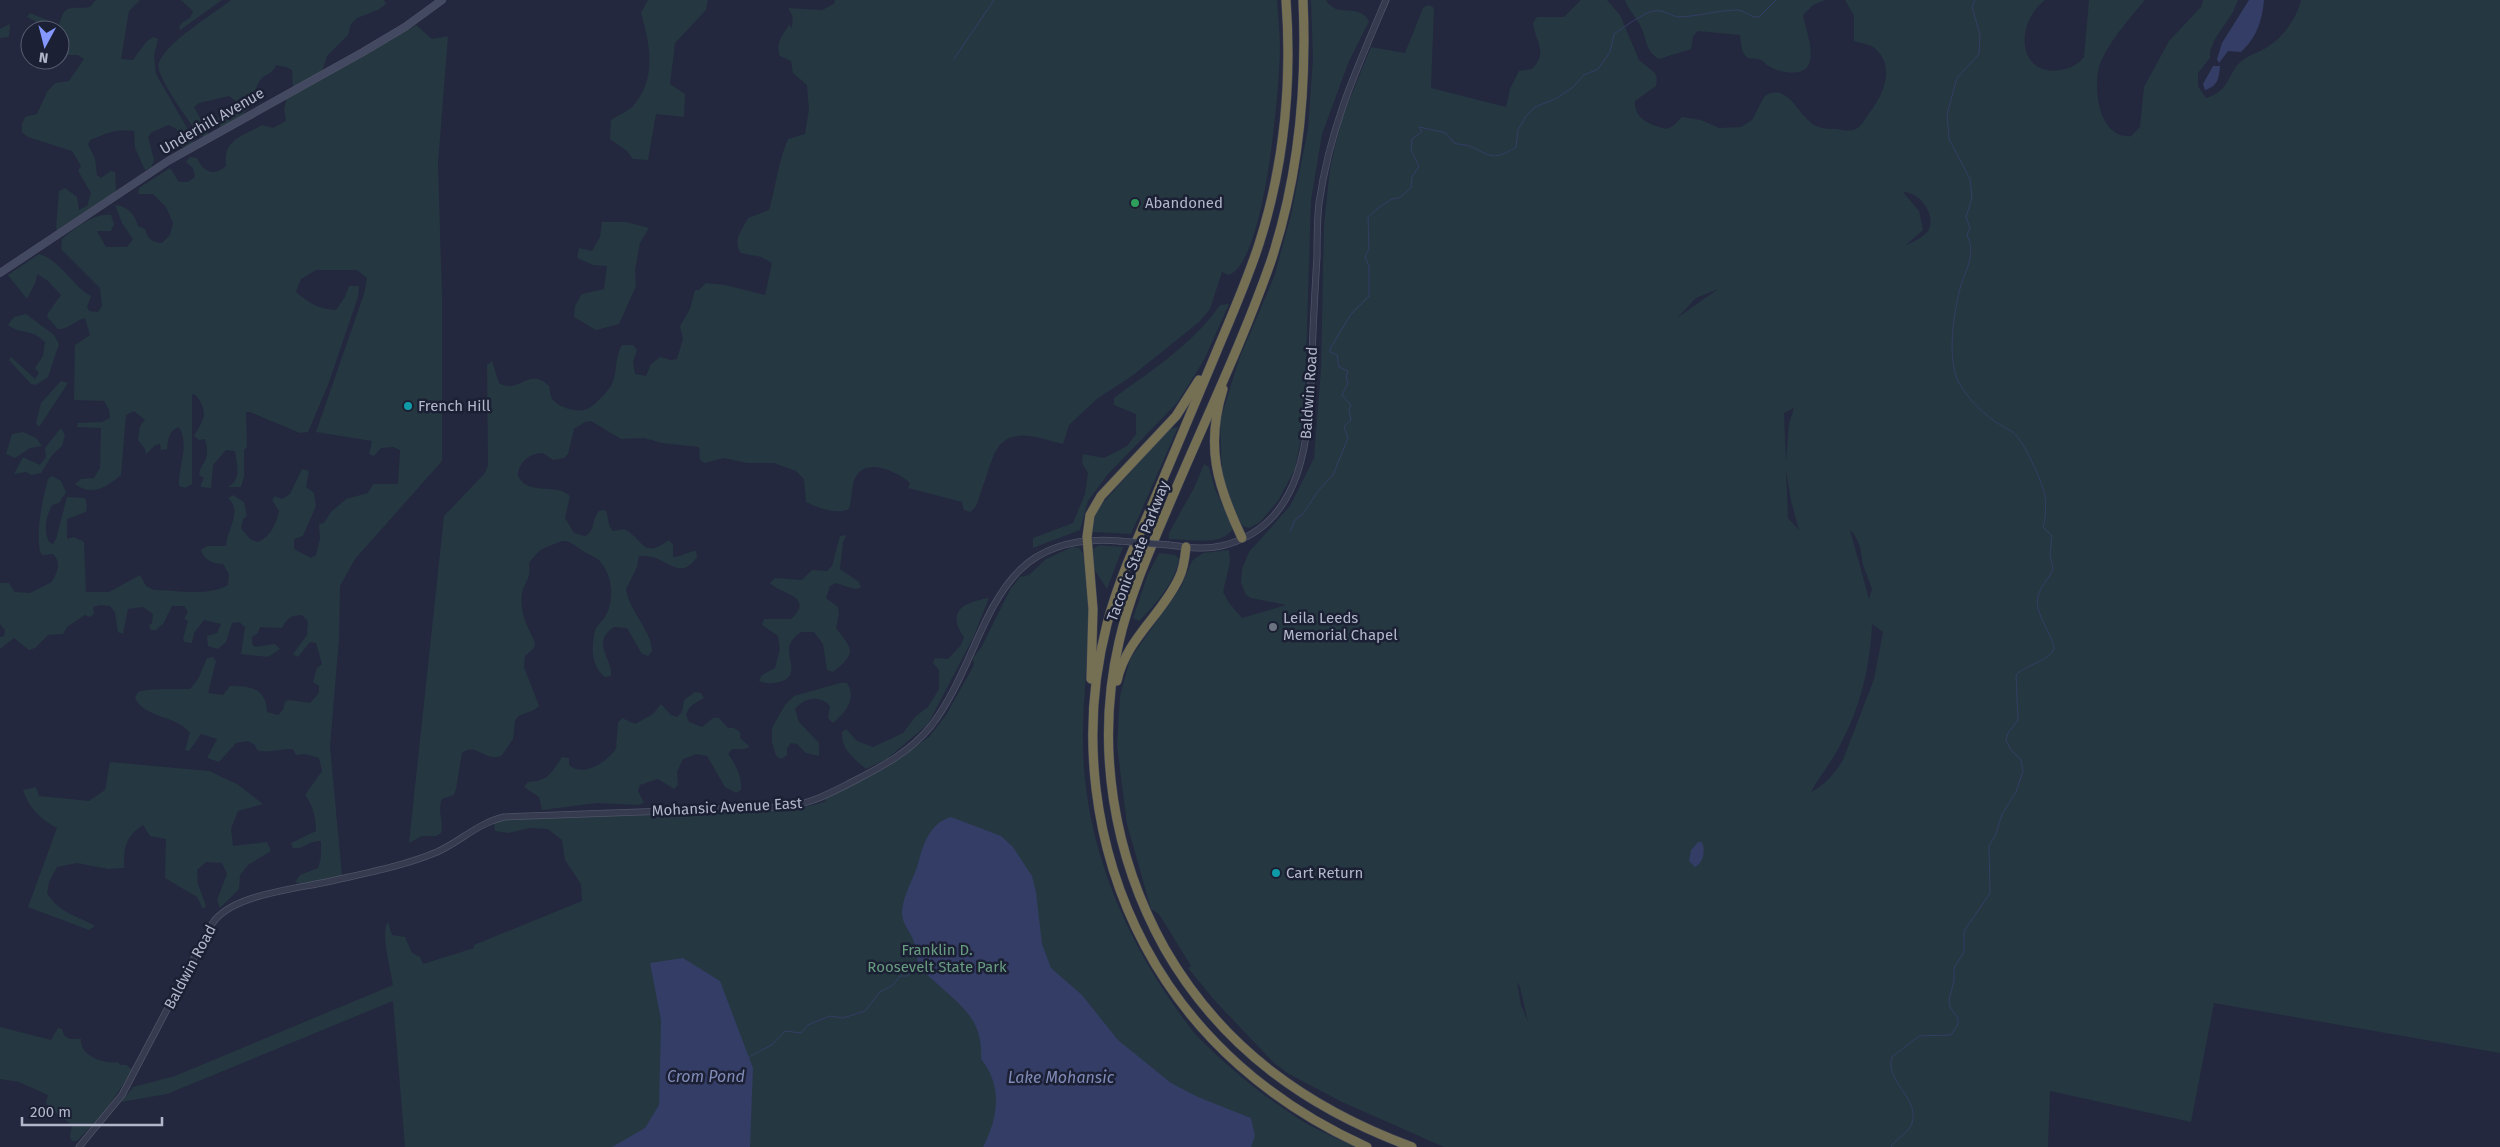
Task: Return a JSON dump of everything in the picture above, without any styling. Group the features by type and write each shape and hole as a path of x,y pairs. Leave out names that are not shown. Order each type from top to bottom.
{"highway":[{"name":"Taconic State Parkway","path":"1286,0 1288,73 1278,166 1269,208 1255,256 1112,606 1097,673 1092,724 1093,759 1102,827 1115,877 1142,940 1178,999 1217,1045 1262,1085 1320,1124 1367,1147"},
{"name":"Taconic State Parkway","path":"1303,0 1303,90 1293,177 1274,252 1134,592 1116,658 1109,726 1112,794 1127,860 1152,924 1187,983 1230,1035 1282,1080 1340,1116 1412,1147"},
{"path":"1093,759 1089,707 1093,609 1087,540 1089,519 1098,500 1176,416 1190,396 1223,336"},
{"path":"1239,339 1217,410 1214,445 1221,489 1242,538"},
{"path":"1109,726 1119,675 1126,654 1177,582 1183,566 1186,547"}],"main road":[{"name":"Underhill Avenue","path":"0,273 168,161 363,52 405,27 442,0"}],"street":[{"name":"Baldwin Road","path":"1016,572 1052,549 1087,540 1186,547 1215,547 1242,538 1263,525 1281,506 1292,487 1303,455 1310,406 1319,205 1328,149 1335,123 1386,0"},
{"name":"Mohansic Avenue East","path":"476,828 496,819 515,816 789,807 819,799 889,763 924,735 948,698 1002,589 1016,572"},
{"name":"Baldwin Road","path":"79,1147 115,1105 126,1089 220,914 231,907 252,899 416,860 449,846 476,828"}],"green space":[{"path":"96,0 140,0 129,11 121,59 133,60 147,41 153,37 158,39 154,56 156,74 195,142 189,146 181,147 177,140 177,129 169,125 152,132 148,137 154,160 151,168 145,170 135,148 134,131 117,131 90,140 88,144 95,159 97,175 101,178 111,171 115,172 116,190 110,197 58,230 56,229 59,191 65,188 77,197 79,210 87,206 91,193 78,171 81,166 72,151 28,137 22,132 22,124 25,117 37,114 47,92 55,83 69,81 84,59 78,55 70,55 70,20 60,20 69,8 90,7"},
{"path":"181,0 222,0 180,30 179,27 190,18 193,11"},
{"path":"231,0 384,0 386,4 378,10 357,18 351,24 348,35 327,56 322,72 293,87 292,70 276,65 272,71 262,78 256,87 251,103 245,112 230,123 221,127 215,124 220,114 234,113 240,108 237,102 229,96 199,103 194,107 208,132 208,136 204,137 199,135 171,94 159,70 160,62 165,52 175,42"},
{"path":"648,0 708,0 706,10 675,43 670,84 685,94 684,117 656,114 648,160 633,159 627,151 610,139 611,120 634,105 646,84 650,60 641,13"},
{"path":"835,0 1277,0 1280,50 1277,100 1268,172 1261,208 1252,239 1242,263 1229,275 1222,272 1210,309 1199,322 1132,376 1098,398 1069,425 1063,444 1033,437 1014,436 999,446 993,457 977,504 970,512 964,510 962,502 908,488 910,483 898,474 874,467 860,471 855,478 849,509 844,511 828,510 806,502 804,479 796,471 774,463 748,463 723,458 705,463 700,460 699,447 662,443 644,438 621,439 591,421 585,422 574,429 568,454 564,458 553,460 543,453 529,457 522,463 518,476 529,486 557,490 570,496 565,518 574,533 585,536 588,534 599,511 605,510 613,531 624,529 648,548 660,546 669,540 673,545 673,557 696,551 697,557 692,564 676,568 653,557 639,556 637,567 626,589 631,605 651,643 652,651 648,656 642,654 627,628 614,627 607,633 604,639 604,651 611,669 611,676 605,677 597,668 593,656 593,644 595,631 609,609 611,589 606,570 596,558 566,541 559,542 536,554 529,563 529,573 521,600 525,620 535,643 534,648 525,656 524,667 539,706 518,716 515,721 513,739 502,755 491,757 472,750 462,753 454,795 442,799 440,812 441,833 436,836 422,836 409,843 444,516 485,473 488,465 487,365 492,361 499,383 512,386 530,379 536,379 549,386 551,397 556,403 570,409 585,410 604,395 611,386 622,345 633,345 637,350 633,362 635,374 646,376 651,364 660,357 671,360 677,359 683,339 680,326 690,309 695,290 699,290 706,283 725,285 765,295 772,263 761,257 741,253 737,244 748,218 769,210 788,139 805,134 809,109 807,85 793,73 791,61 780,56 778,47 782,35 790,24 791,29 792,26 791,13 788,8 822,10 834,4"},
{"path":"1311,0 1326,0 1330,6 1336,9 1359,12 1365,15 1369,21 1349,61 1322,134 1311,200 1304,423 1295,469 1278,501 1260,522 1249,528 1243,526 1236,515 1222,475 1220,421 1239,359 1274,277 1291,215 1308,129 1313,59"},
{"path":"1581,0 1607,0 1620,15 1639,60 1655,73 1657,79 1656,86 1635,101 1635,107 1640,117 1655,126 1667,129 1682,117 1701,120 1719,128 1741,127 1752,120 1764,97 1772,93 1779,93 1791,100 1814,125 1849,131 1860,126 1880,96 1886,79 1886,70 1880,54 1873,47 1854,41 1854,16 1845,0 2045,0 2035,10 2028,23 2025,48 2030,59 2038,67 2049,70 2071,67 2084,57 2089,0 2145,0 2106,51 2099,69 2097,81 2097,94 2104,119 2111,129 2120,135 2131,136 2140,127 2144,87 2169,41 2201,7 2203,0 2238,0 2233,12 2215,39 2210,51 2210,58 2198,73 2198,86 2206,98 2215,95 2225,86 2234,70 2243,60 2277,40 2292,22 2301,0 2500,0 2500,1053 2214,1003 2191,1122 2050,1091 2048,1147 1444,1147 1342,1102 1289,1074 1274,1063 1216,1002 1188,968 1191,966 1159,914 1151,909 1127,824 1117,746 1120,696 1130,659 1181,587 1192,561 1203,553 1229,550 1230,562 1223,592 1229,603 1242,618 1286,605 1251,598 1246,595 1241,583 1242,569 1249,552 1290,506 1314,458 1321,369 1324,225 1330,168 1342,118 1371,47 1405,53 1423,8 1429,5 1434,8 1431,88 1506,107 1510,89 1519,71 1532,69 1540,57 1540,46 1533,23 1537,17 1564,17","holes":["1903,192 1909,193 1921,200 1929,212 1930,218 1928,231 1905,246 1923,230 1919,211","1718,289 1677,318 1696,298","1794,408 1789,424 1786,461 1784,413","1786,469 1791,501 1799,530 1788,518","1850,530 1860,546 1863,565 1872,589 1869,599","1872,624 1883,632 1874,679 1843,760 1829,778 1811,792 1846,734 1858,704 1869,657","1517,982 1520,987 1528,1022 1521,1005"]},
{"path":"1625,0 1825,0 1813,5 1803,15 1810,44 1810,61 1803,70 1791,73 1772,68 1761,60 1746,56 1742,50 1740,35 1698,31 1693,36 1691,49 1659,59 1651,52 1640,25"},
{"path":"30,13 47,20 33,20 27,17"},
{"path":"10,24 9,37 0,38 0,29"},
{"path":"416,25 432,39 448,36 438,163 442,297 442,461 355,559 340,586 339,638 330,746 342,876 303,885 295,882 300,875 318,868 321,858 321,841 297,848 293,848 291,843 316,831 314,812 305,795 322,771 319,758 305,754 296,755 293,749 261,751 257,750 255,745 248,741 236,743 219,762 207,758 217,739 201,734 189,751 185,750 190,733 177,723 146,710 135,698 138,692 148,690 190,689 198,679 207,658 213,657 216,661 208,693 223,695 230,686 251,688 260,693 264,698 267,712 278,715 283,710 285,702 289,700 310,703 319,693 319,686 313,682 317,668 322,664 316,643 310,642 298,657 293,654 307,635 308,622 302,615 290,618 282,628 260,627 258,633 252,637 252,644 255,647 275,644 280,649 268,657 241,654 245,627 239,622 232,623 226,642 218,649 208,646 207,636 217,633 221,624 204,620 194,633 192,643 185,642 183,639 188,621 184,619 188,612 184,606 172,606 163,624 156,630 151,630 149,625 152,623 153,614 143,607 128,609 123,634 118,632 115,612 110,606 100,605 93,607 94,614 90,617 85,615 67,627 63,634 48,635 35,648 29,650 14,638 0,649 0,637 4,636 5,630 0,624 0,583 9,583 15,592 30,593 52,582 54,578 58,568 56,557 53,554 43,555 40,552 39,543 40,516 48,479 52,476 61,481 66,492 59,503 52,505 48,514 46,528 49,542 53,544 56,539 67,497 85,498 86,512 67,519 67,539 74,537 84,542 86,592 109,592 140,575 146,586 154,590 201,592 220,589 228,585 229,574 223,564 209,561 201,550 207,546 226,546 234,515 232,503 228,498 233,495 244,502 247,516 243,519 241,528 250,539 257,542 269,534 276,520 279,511 272,500 275,496 282,499 290,494 302,469 309,471 306,487 314,493 316,506 303,536 294,539 294,549 311,558 316,555 320,539 319,524 324,523 331,512 346,499 368,493 373,484 398,484 400,450 393,447 381,448 374,456 369,454 372,441 316,432 364,294 367,278 357,270 316,270 301,279 296,292 319,307 336,310 345,297 349,286 359,286 358,297 328,385 308,432 300,433 246,412 247,447 244,450 244,476 241,487 228,487 235,480 238,471 235,451 226,450 213,465 211,488 201,487 204,478 199,475 206,457 207,447 205,439 199,440 194,436 204,416 204,412 196,395 192,394 192,484 185,488 179,486 184,442 179,427 171,433 167,449 161,450 160,444 155,445 146,454 145,449 138,440 140,426 145,420 134,411 126,415 121,475 105,487 87,490 75,484 81,479 94,478 100,468 101,428 77,427 78,423 102,422 110,418 109,410 104,401 74,400 75,345 90,335 85,318 65,328 58,329 47,317 61,295 48,281 37,274 36,281 27,299 8,275 39,254 47,257 91,296 87,307 89,311 98,312 102,306 100,288 61,249 62,239 91,219 98,216 111,215 114,224 111,231 97,231 106,247 127,247 133,239 122,223 115,205 130,211 138,226 145,229 151,239 162,243 170,235 173,223 166,207 153,194 138,194 139,188 170,168 179,182 188,182 195,177 193,168 186,162 190,157 197,158 206,170 213,172 222,169 226,166 228,150 235,140 262,125 273,128 286,121 284,109 287,98"},
{"path":"602,222 626,222 649,228 640,243 635,270 636,286 619,324 596,330 574,317 575,306 582,294 604,289 607,266 593,265 577,258 579,248 592,251 600,237"},
{"path":"1229,304 1204,360 1177,403 1108,474 1088,501 1080,530 1033,548 1033,538 1073,523 1085,494 1088,473 1082,463 1083,454 1104,458 1127,446 1136,434 1136,414 1114,405 1114,398 1185,344 1220,305"},
{"path":"26,314 54,335 59,344 48,377 36,385 31,384 9,360 11,357 35,379 39,373 35,368 43,356 45,342 31,333 17,330 8,325 14,317"},
{"path":"61,381 68,383 39,427 36,423 41,403"},
{"path":"1178,427 1131,534 1093,532 1095,515 1102,504 1169,429"},
{"path":"61,428 65,435 62,446 52,455 41,473 32,475 26,472 14,474 23,457 40,465 46,457 45,448"},
{"path":"23,432 36,438 42,446 30,448 15,458 6,454 12,434"},
{"path":"1204,464 1209,467 1215,489 1233,528 1222,538 1214,540 1169,539 1169,533 1194,488"},
{"path":"847,535 843,542 840,569 859,582 861,588 854,589 836,583 830,586 826,598 838,607 839,614 836,628 850,650 846,660 833,672 827,670 823,644 814,632 801,632 790,644 790,675 776,683 759,681 762,675 775,668 780,649 778,636 762,625 764,619 791,619 798,611 800,605 794,596 770,583 775,578 802,580 812,570 827,571 832,566 840,536"},
{"path":"1099,545 1123,547 1107,589 1094,569 1093,549"},
{"name":"Franklin D. Roosevelt State Park","path":"1072,547 1079,548 1083,553 1087,577 1088,625 1083,745 1089,810 1106,873 1131,933 1163,989 1186,1023 1213,1052 1239,1075 1295,1117 1357,1147 405,1147 393,1001 167,1094 121,1102 133,1087 175,1076 393,985 385,934 388,922 392,935 405,937 412,953 420,957 423,964 474,948 474,945 582,901 581,884 565,860 562,840 548,829 530,828 508,833 495,831 494,822 509,819 802,808 828,801 825,801 825,798 886,768 929,737 946,715 974,665 973,658 982,646 1011,588 1020,577 1029,575 1046,559"},
{"path":"1159,553 1175,555 1179,559 1177,567 1164,592 1139,621 1133,618 1148,574"},
{"path":"989,598 973,638 928,724 887,759 866,769 846,749 842,732 846,729 857,741 873,747 903,733 916,716 928,707 939,689 939,670 933,663 935,658 948,659 961,645 964,637 957,621 957,615 960,610 972,602"},
{"path":"840,683 847,683 851,694 850,700 846,710 833,723 828,718 830,706 822,700 807,700 795,709 799,722 819,743 819,756 806,753 797,744 791,743 787,748 787,755 781,759 776,756 772,742 772,728 785,705 794,696"},
{"path":"695,692 701,693 704,698 689,709 686,715 689,722 702,727 713,718 719,718 728,728 734,728 740,732 740,738 750,747 732,749 728,754 741,780 741,790 736,793 725,787 707,756 696,754 683,759 677,772 678,785 674,789 658,779 640,785 638,791 644,803 638,805 597,803 542,810 539,797 524,787 528,782 541,780 549,775 562,757 569,758 569,765 575,769 581,770 594,767 607,759 616,749 618,723 622,718 635,724 653,714 661,704 671,715 677,717 682,712 684,700"},
{"path":"110,762 209,771 237,784 263,804 238,811 231,829 233,846 267,842 271,851 248,865 240,875 239,889 220,908 217,900 227,874 222,863 206,862 197,870 198,884 206,906 203,909 197,897 165,878 166,839 150,836 143,825 129,838 124,854 124,868 108,869 77,863 57,867 49,882 47,893 57,905 68,913 95,926 89,930 28,907 57,828 45,821 36,812 28,802 23,790 36,787 39,796 89,801 105,790"},
{"path":"0,1027 51,1040 58,1028 62,1029 64,1035 69,1039 81,1039 81,1045 84,1050 94,1058 112,1063 118,1062 120,1065 126,1065 133,1070 103,1114 77,1141 72,1141 70,1137 72,1125 48,1107 46,1102 48,1095 19,1082 0,1079"}],"water":[{"path":"2249,0 2264,0 2262,15 2255,34 2241,52 2228,51 2219,63 2217,59 2222,43"},
{"path":"2213,66 2220,66 2218,78 2213,86 2205,90 2203,84"},
{"name":"Lake Mohansic","path":"951,817 1001,836 1013,847 1032,876 1036,892 1042,944 1051,968 1082,995 1118,1040 1171,1083 1198,1097 1251,1118 1255,1136 1251,1147 983,1147 992,1125 996,1102 993,1080 981,1059 981,1045 978,1033 974,1023 961,1006 920,967 914,942 902,915 905,898 925,842 938,824"},
{"path":"1698,842 1702,842 1704,853 1702,860 1695,867 1689,861 1691,850"},
{"name":"Crom Pond","path":"683,958 720,981 753,1068 750,1147 612,1147 645,1128 659,1105 661,1020 650,963"}],"waterway":[{"path":"954,59 994,0"},
{"path":"1290,532 1295,520 1303,514 1318,491 1333,475 1348,438 1344,427 1351,420 1349,410 1351,405 1342,395 1348,383 1346,377 1348,371 1339,367 1337,355 1330,352 1330,349 1351,314 1369,296 1369,266 1365,257 1369,249 1368,217 1378,208 1392,199 1399,198 1411,188 1412,177 1419,166 1411,150 1412,139 1422,132 1419,127 1446,133 1454,143 1469,146 1491,156 1501,155 1516,147 1518,130 1526,116 1535,107 1555,99 1572,88 1584,75 1598,69 1610,52 1614,34 1639,17 1658,11 1680,17 1734,10 1759,17 1776,0"},
{"path":"1891,1147 1910,1127 1913,1114 1907,1097 1893,1074 1891,1066 1892,1057 1919,1036 1951,1035 1958,1024 1958,1018 1950,1007 1949,1000 1954,981 1954,968 1964,952 1964,931 1990,893 1989,846 1996,834 2002,814 2016,792 2023,771 2021,760 2011,750 2006,740 2008,733 2018,720 2016,675 2048,656 2054,648 2038,607 2039,593 2053,569 2050,555 2052,536 2043,527 2046,504 2041,482 2032,461 2016,435 1982,411 1964,391 1955,373 1953,361 1952,334 1956,307 1971,254 1967,235 1970,228 1966,217 1972,198 1970,179 1949,139 1947,114 1957,78 1979,54 1980,35 1972,7 1975,0"},
{"path":"749,1057 773,1044 785,1031 801,1033 808,1025 830,1016 843,1018 865,1011 880,992 893,985 900,976 907,976 919,966"}],"place":[{"name":"Abandoned","path":"1135,203"},
{"name":"French Hill","path":"408,406"},
{"name":"Leila Leeds Memorial Chapel","path":"1273,627"},
{"name":"Cart Return","path":"1276,873"}]}
